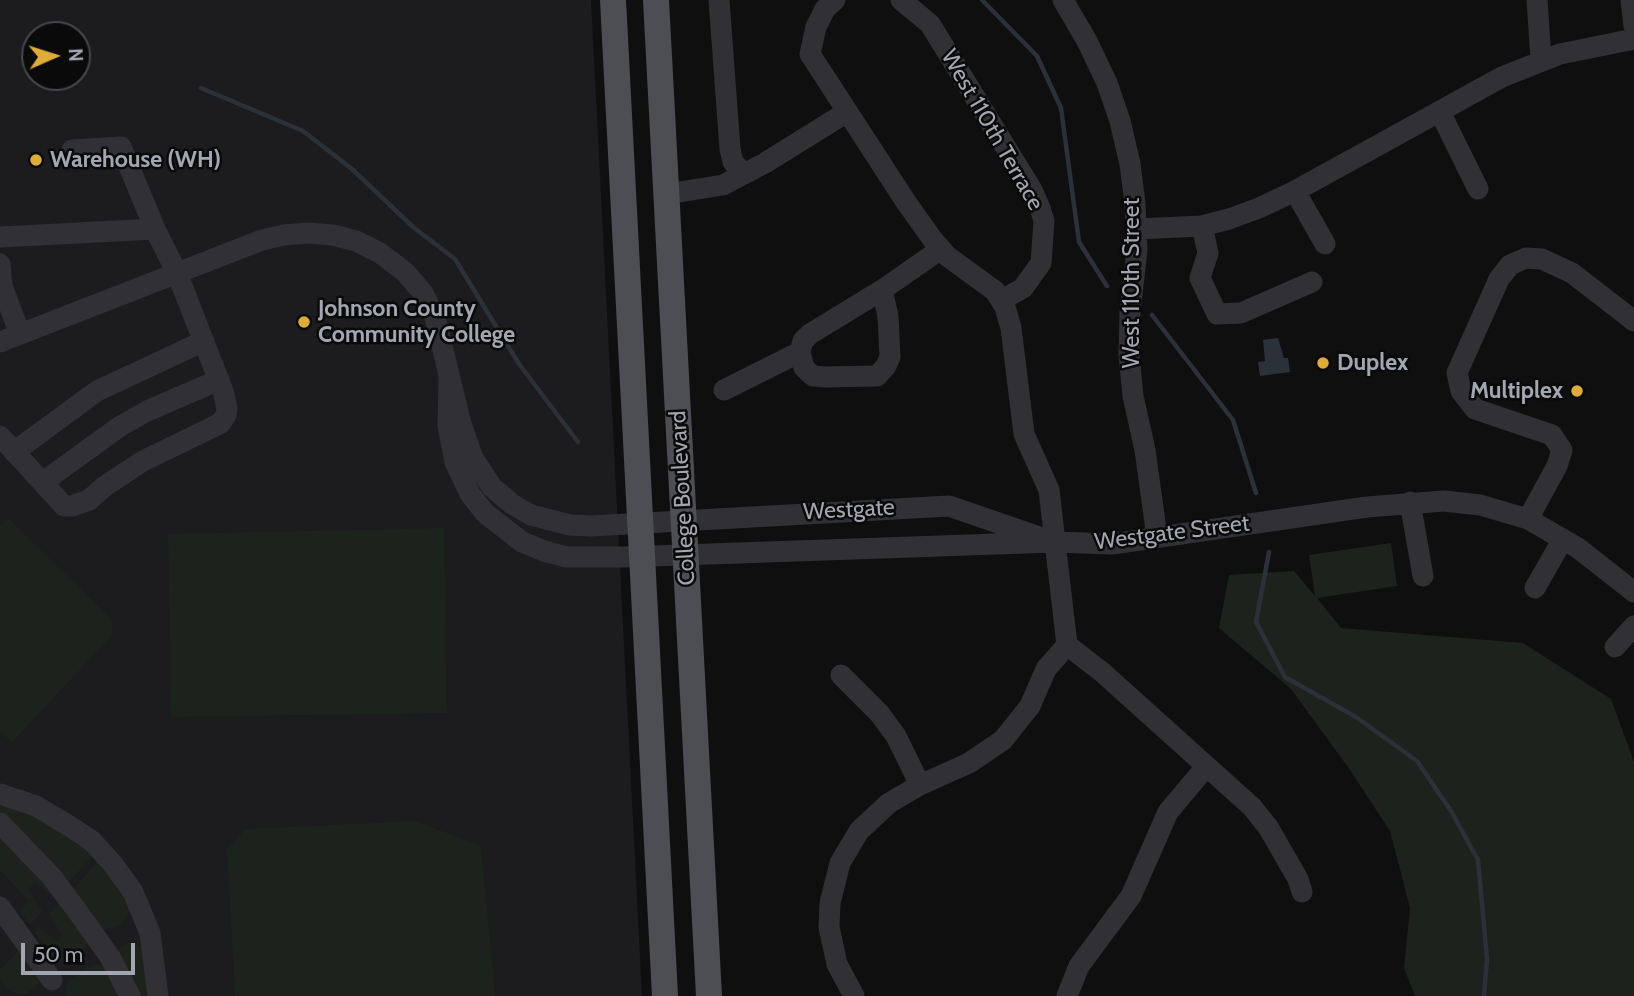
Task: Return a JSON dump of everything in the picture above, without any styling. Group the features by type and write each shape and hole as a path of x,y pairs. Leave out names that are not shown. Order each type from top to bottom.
{"main road":[{"name":"College Boulevard","path":"613,0 665,996"},
{"name":"College Boulevard","path":"656,0 709,996"}],"street":[{"path":"719,0 730,149 733,162 744,174"},
{"path":"835,0 825,9 816,27 810,54 905,202 941,249 995,291 1002,300 1011,328 1024,434 1049,490 1067,645 1252,807 1268,827 1298,879 1302,892"},
{"name":"West 110th Terrace","path":"901,0 930,24 1032,190 1040,208 1044,221 1041,263 1023,288 1002,300"},
{"name":"West 110th Street","path":"1063,0 1097,62 1120,121 1130,164 1137,250 1130,312 1129,355 1133,396 1145,450 1157,537"},
{"path":"1537,0 1542,59"},
{"path":"1632,0 1634,26"},
{"path":"1136,229 1202,226 1259,208 1295,191 1481,88 1542,59 1599,44 1634,39"},
{"path":"667,194 723,186 847,112"},
{"path":"1440,112 1478,189"},
{"path":"72,150 121,147 155,229 177,273 204,341 219,380 227,408 221,424 143,461 89,500 76,505 64,506 7,444 97,391 204,341"},
{"path":"1295,191 1325,244"},
{"path":"1202,226 1208,253 1200,278 1217,314 1241,313 1312,282"},
{"path":"0,237 155,229"},
{"path":"0,264 10,338 262,240 308,233 356,241 380,253 405,272 423,293 435,317 449,376"},
{"path":"882,290 888,316 890,356 877,376 813,376 804,368 800,352 803,341 810,334 882,290 941,249"},
{"path":"1528,519 1557,466 1562,450 1552,435 1475,409 1461,391 1457,373 1499,279 1510,265 1527,258 1542,259 1572,273 1634,321"},
{"path":"724,390 800,352"},
{"name":"Westgate","path":"449,376 473,458 492,487 531,515 570,525 949,506 1054,542"},
{"name":"Westgate Street","path":"449,376 448,426 455,462 470,494 485,513 522,542 567,556 589,558 1054,542 1112,544 1410,502 1444,500 1480,505 1528,519 1563,539 1634,592"},
{"path":"43,482 147,411 219,380"},
{"path":"1410,502 1423,576"},
{"path":"1535,588 1563,539"},
{"path":"1615,646 1634,626"},
{"path":"855,996 837,964 831,942 829,915 833,885 840,863 859,831 889,803 920,785 969,763 1003,740 1030,706 1046,669 1067,645"},
{"path":"841,675 879,713 896,736 920,785"},
{"path":"1067,996 1079,966 1131,896 1168,812 1205,768"},
{"path":"0,794 36,806 71,827 92,841 112,863 133,892 150,933 158,996"},
{"path":"0,823 51,876 110,957 130,996"},
{"path":"0,907 52,980"}],"shaded area":[{"name":"Johnson County Community College","path":"0,0 591,0 642,996 0,996"},
{"path":"1278,338 1284,358 1288,358 1290,372 1260,376 1258,362 1265,361 1263,340"},
{"path":"9,519 112,620 112,635 12,742 0,732 0,526"},
{"path":"444,528 447,713 171,717 168,534"},
{"path":"1391,543 1397,586 1317,598 1341,628 1523,643 1611,699 1634,762 1634,996 1415,996 1404,968 1410,908 1390,831 1291,689 1219,628 1229,575 1294,571 1315,596 1309,555"},
{"path":"0,800 70,831 93,856 67,883 0,813"},
{"path":"416,821 481,846 495,996 235,996 227,850 245,829"},
{"path":"0,832 57,893 54,898 35,883 28,889 42,911 29,924 20,911 29,901 0,870"},
{"path":"98,861 115,877 130,908 126,918 118,926 105,930 73,890"},
{"path":"60,902 87,942 84,947 60,962 51,957 35,933 38,927 57,941 63,936 49,914"},
{"path":"129,943 140,945 144,949 149,996 139,996 118,951"},
{"path":"21,948 40,981 26,994 18,995 8,990 0,980 0,970"},
{"path":"94,964 105,966 123,996 66,996 68,981"}],"waterway":[{"path":"982,0 1037,56 1061,108 1079,242 1107,286"},
{"path":"201,88 303,131 352,169 413,227 455,259 519,364 578,442"},
{"path":"1152,315 1233,420 1256,493"},
{"path":"1269,552 1256,622 1285,677 1356,717 1417,761 1451,811 1478,860 1487,959 1484,996"}],"place":[{"name":"Warehouse (WH)","path":"36,160"},
{"name":"Johnson County Community College","path":"304,322"},
{"name":"Duplex","path":"1323,363"},
{"name":"Multiplex","path":"1577,391"}]}
